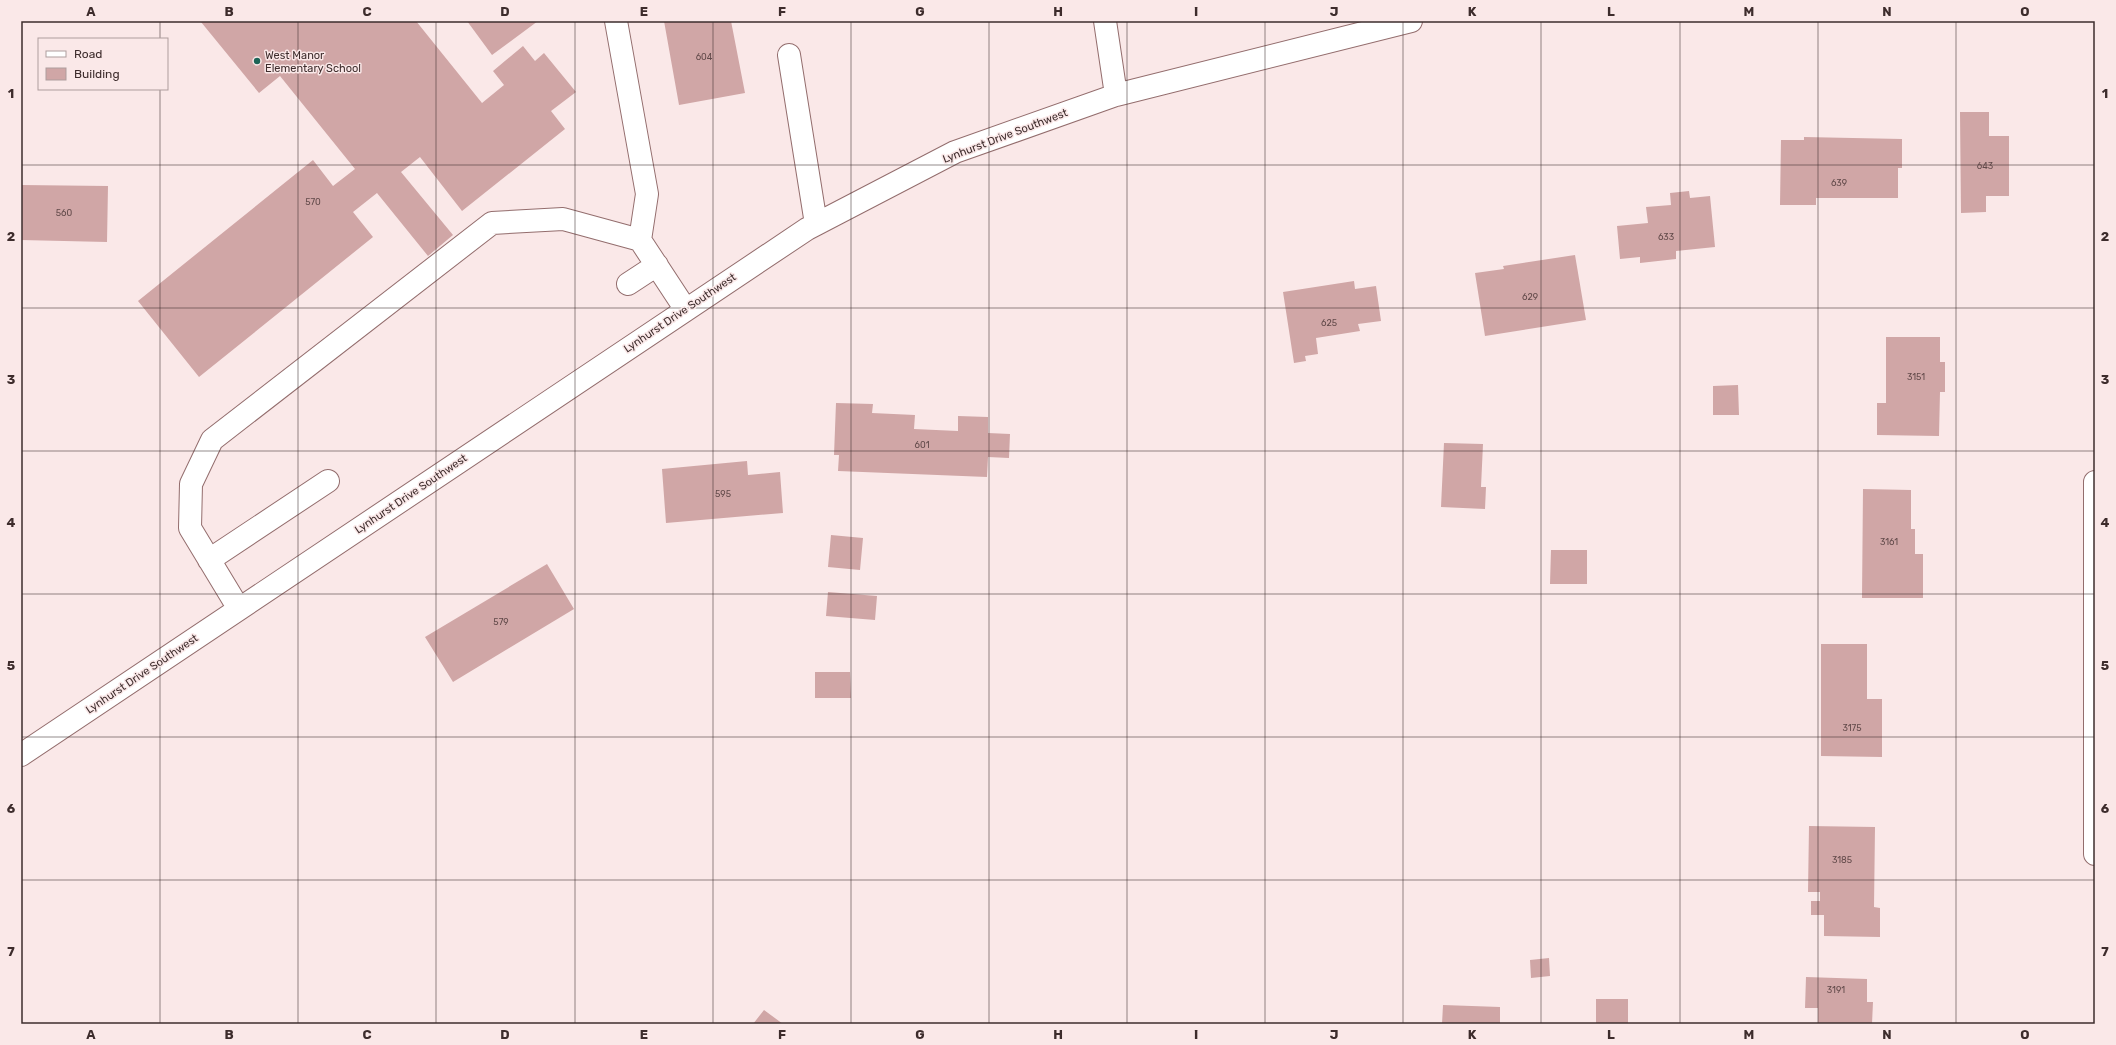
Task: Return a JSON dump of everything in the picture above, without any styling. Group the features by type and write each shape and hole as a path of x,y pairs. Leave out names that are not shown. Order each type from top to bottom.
{"street":[{"path":"616,21 647,194 640,240 686,310"},
{"path":"1105,21 1116,95"},
{"name":"Lynhurst Drive Southwest","path":"21,755 816,224 955,152 1116,95 1411,21"},
{"path":"789,55 816,224"},
{"path":"240,609 190,528 191,484 212,440 492,223 563,219 640,240"},
{"path":"628,284 656,265"},
{"path":"209,560 328,482"},
{"path":"2095,482 2095,854"}],"building":[{"path":"416,21 482,103 504,85 493,71 523,46 535,61 544,53 576,92 551,111 565,129 462,211 420,157 401,172 453,235 428,256 377,193 353,212 373,237 199,377 138,301 313,160 333,186 355,169 280,76 259,93 201,22"},
{"path":"467,21 538,21 492,55"},
{"path":"664,21 731,21 745,93 679,105"},
{"path":"1960,112 1989,112 1989,136 2009,136 2009,196 1986,196 1986,212 1961,213"},
{"path":"1804,137 1902,139 1902,168 1898,168 1898,198 1816,198 1816,205 1780,205 1781,140 1804,140"},
{"path":"21,185 108,186 107,242 21,240"},
{"path":"1689,191 1690,198 1710,196 1715,247 1676,251 1676,259 1640,263 1640,257 1620,259 1617,226 1648,223 1646,207 1671,205 1670,193"},
{"path":"1575,255 1586,320 1485,336 1475,273 1504,269 1503,266"},
{"path":"1354,281 1355,289 1376,286 1381,321 1358,324 1360,331 1316,338 1318,354 1305,356 1306,361 1294,363 1283,292"},
{"path":"1886,337 1940,337 1940,362 1945,362 1945,392 1940,392 1939,436 1877,435 1877,403 1886,403"},
{"path":"1738,385 1739,415 1713,415 1713,386"},
{"path":"836,403 873,404 872,413 915,415 914,429 958,431 958,416 988,417 988,433 1010,434 1009,458 988,457 987,477 838,471 839,455 834,455"},
{"path":"1444,443 1483,444 1481,487 1486,487 1485,509 1441,507"},
{"path":"747,461 748,475 780,472 783,513 666,523 662,469"},
{"path":"1863,489 1911,490 1911,529 1915,529 1915,554 1923,554 1923,598 1862,598"},
{"path":"831,535 863,538 860,570 828,567"},
{"path":"1551,550 1587,550 1587,584 1550,584"},
{"path":"547,564 574,609 453,682 425,637"},
{"path":"828,592 877,596 875,620 826,616"},
{"path":"1821,644 1867,644 1867,699 1882,699 1882,757 1821,756"},
{"path":"815,672 850,672 851,698 815,698"},
{"path":"1809,826 1875,827 1874,907 1880,908 1880,937 1824,936 1824,915 1811,915 1811,901 1820,901 1820,892 1808,892"},
{"path":"1549,958 1550,976 1531,978 1530,960"},
{"path":"1806,977 1867,979 1867,1002 1873,1002 1872,1024 1818,1024 1818,1008 1805,1008"},
{"path":"1596,999 1628,999 1628,1024 1596,1024"},
{"path":"1443,1005 1500,1007 1500,1024 1442,1024"},
{"path":"764,1010 783,1024 753,1024"}],"place":[{"name":"West Manor Elementary School","path":"257,61"}]}
